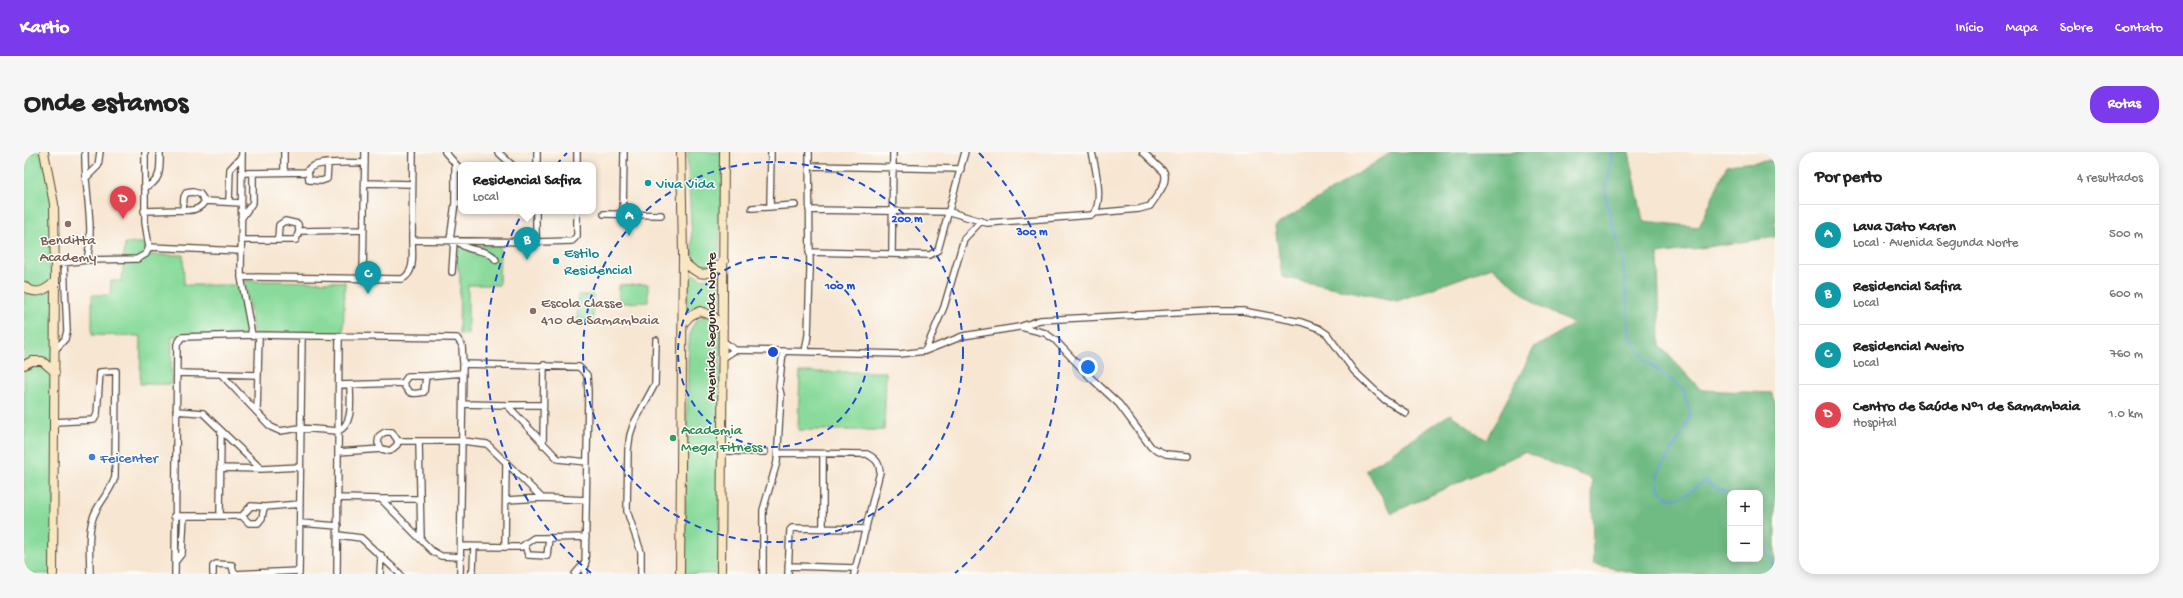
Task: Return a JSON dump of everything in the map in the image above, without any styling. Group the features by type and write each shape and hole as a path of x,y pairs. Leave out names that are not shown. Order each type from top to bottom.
{"main road":[{"path":"44,152 54,204 54,264 56,281 54,574"},
{"name":"Avenida Segunda Norte","path":"680,574 683,324 681,152"},
{"name":"Avenida Segunda Norte","path":"721,574 724,358 724,152"},
{"path":"683,261 698,273 705,274 713,272 724,261"},
{"path":"24,286 29,291 40,292 51,287 56,281"},
{"path":"683,324 690,316 700,311 713,316 724,327"},
{"path":"24,365 32,361 42,360 55,372"}],"street":[{"path":"85,152 85,179 91,227 87,260"},
{"path":"85,179 98,166 100,152"},
{"path":"54,264 87,260 137,259 146,254 149,247 144,210 145,152"},
{"path":"144,187 151,186 159,175 160,152"},
{"path":"284,152 284,172"},
{"path":"363,279 365,152"},
{"path":"241,276 402,279 408,276 412,268 413,152"},
{"path":"446,152 458,167"},
{"path":"498,152 509,162"},
{"path":"622,214 624,152"},
{"path":"770,207 771,152"},
{"path":"805,352 808,335 809,152"},
{"path":"892,253 893,152"},
{"path":"809,252 930,255 934,253 938,250 950,212 965,152"},
{"path":"1092,152 1099,193 1094,213"},
{"path":"809,210 950,212 980,222 996,223 1139,210 1150,206 1166,181 1164,172 1143,152"},
{"path":"242,154 240,220 241,276 256,336 258,374 257,411"},
{"path":"228,202 230,169 242,154"},
{"path":"242,173 307,172 313,166 365,163"},
{"path":"307,172 308,178 311,181 324,180 328,177 328,164"},
{"path":"452,272 458,203 455,164"},
{"path":"809,166 961,170"},
{"path":"240,220 253,202 253,173"},
{"path":"365,183 412,184"},
{"path":"183,210 186,193 197,193 205,201 241,203"},
{"path":"144,210 192,210 201,208 205,201"},
{"path":"752,208 795,205"},
{"path":"536,214 536,242"},
{"path":"412,240 536,242 572,241 577,236 577,214"},
{"path":"604,214 661,215"},
{"path":"241,240 278,240 296,240 300,231 296,222 282,222 279,225 278,240"},
{"path":"925,351 944,307 964,240 980,222"},
{"path":"300,231 364,230"},
{"path":"454,240 463,246 493,256 496,260"},
{"path":"149,247 241,251"},
{"path":"55,350 65,339 67,331 64,263"},
{"path":"724,342 735,350 900,354 925,351 963,336 1019,327 1040,320 1212,311 1243,311 1301,322 1318,328 1327,334 1354,370 1385,400 1406,413"},
{"path":"1019,327 1045,333 1055,340 1091,378 1119,404 1151,447 1166,454 1188,456"},
{"path":"175,574 174,516 176,347 178,340 182,337 256,336 457,338 462,345 463,364 460,574"},
{"path":"213,574 213,566 216,564 232,565 234,574 299,573 302,336"},
{"path":"337,574 339,385 338,336"},
{"path":"641,574 640,552 627,511 628,450 630,435 634,423 655,384 656,340"},
{"path":"724,358 735,350"},
{"path":"763,574 763,510 778,453 780,395 778,387 783,352"},
{"path":"463,364 576,366 586,374 587,462 585,574"},
{"path":"543,445 544,365"},
{"path":"54,422 94,420 97,414 100,372 117,371 115,477 92,521 90,574"},
{"path":"176,373 258,374"},
{"path":"403,383 408,376 462,373"},
{"path":"222,374 275,430 280,431 300,428 338,431 344,427 348,418 350,386"},
{"path":"403,383 409,393 423,393 425,391 426,376"},
{"path":"339,385 350,386 403,383"},
{"path":"463,404 543,405"},
{"path":"507,405 543,445 560,461 587,462"},
{"path":"176,411 200,412 261,469"},
{"path":"220,516 221,431"},
{"path":"382,449 378,439 382,433 392,432 398,441"},
{"path":"338,452 382,449 390,451 397,445 398,441"},
{"path":"398,441 463,441 487,444 542,498"},
{"path":"418,442 421,539"},
{"path":"723,451 765,452"},
{"path":"778,453 867,454 875,458 880,464 880,472 854,571 788,566"},
{"path":"823,454 823,528"},
{"path":"505,547 506,462"},
{"path":"220,468 261,469 300,467"},
{"path":"338,498 419,499"},
{"path":"506,500 542,498 586,500"},
{"path":"381,499 432,551 441,556 460,557"},
{"path":"242,516 251,506 264,507 300,504"},
{"path":"174,516 242,516 249,523 258,523 262,518 264,507"},
{"path":"175,562 182,553 184,516"},
{"path":"300,523 338,526"},
{"path":"788,574 790,529 866,529"},
{"path":"338,535 361,538 400,574"},
{"path":"461,546 505,547 525,545 534,538 586,537"},
{"path":"525,545 528,555 547,556 549,538"},
{"path":"471,574 473,569 474,547"},
{"path":"380,574 381,555"},
{"path":"575,574 586,561"}],"green space":[{"path":"24,152 45,152 55,204 54,574 24,574"},
{"path":"687,152 722,152 723,167 719,258 715,265 707,269 698,266 693,258"},
{"path":"1392,152 1629,152 1643,221 1699,227 1727,165 1775,160 1775,237 1658,254 1660,346 1701,390 1772,393 1775,403 1775,574 1640,574 1593,564 1592,479 1524,452 1392,513 1366,470 1450,414 1486,440 1534,348 1574,324 1538,306 1492,267 1397,301 1282,277 1275,226"},
{"path":"125,243 144,243 151,255 183,255 184,285 241,285 250,335 172,336 171,384 140,384 141,336 92,335 92,295 110,295 111,281 122,281"},
{"path":"500,245 499,285 468,285 468,335 459,334 460,274 455,260 457,247"},
{"path":"720,270 721,316 709,308 696,309 687,314 687,271 703,279 714,276"},
{"path":"245,281 345,282 343,335 254,335"},
{"path":"648,284 648,302 619,303 619,285"},
{"path":"578,295 593,295 593,324 577,324"},
{"path":"706,315 721,327 719,574 684,574 689,339 695,322"},
{"path":"800,372 886,372 884,430 798,430"}],"waterway":[{"path":"1609,152 1612,158 1605,196 1623,260 1630,339 1647,362 1683,389 1690,413 1684,431 1657,475 1659,489 1669,498 1683,497 1704,481 1727,493"},
{"path":"1763,537 1775,570"}],"place":[{"name":"Viva Vida","path":"648,183"},
{"name":"Centro de Saúde Nº1 de Samambaia","path":"123,219"},
{"name":"Benditta Academy","path":"68,224"},
{"name":"Lava Jato Karen","path":"629,236"},
{"name":"Residencial Safira","path":"527,260"},
{"name":"Estilo Residencial","path":"556,261"},
{"name":"Residencial Aveiro","path":"368,294"},
{"name":"Escola Classe 410 de Samambaia","path":"533,311"},
{"name":"Academia Mega Fitness","path":"673,438"},
{"name":"Feicenter","path":"92,457"}]}
